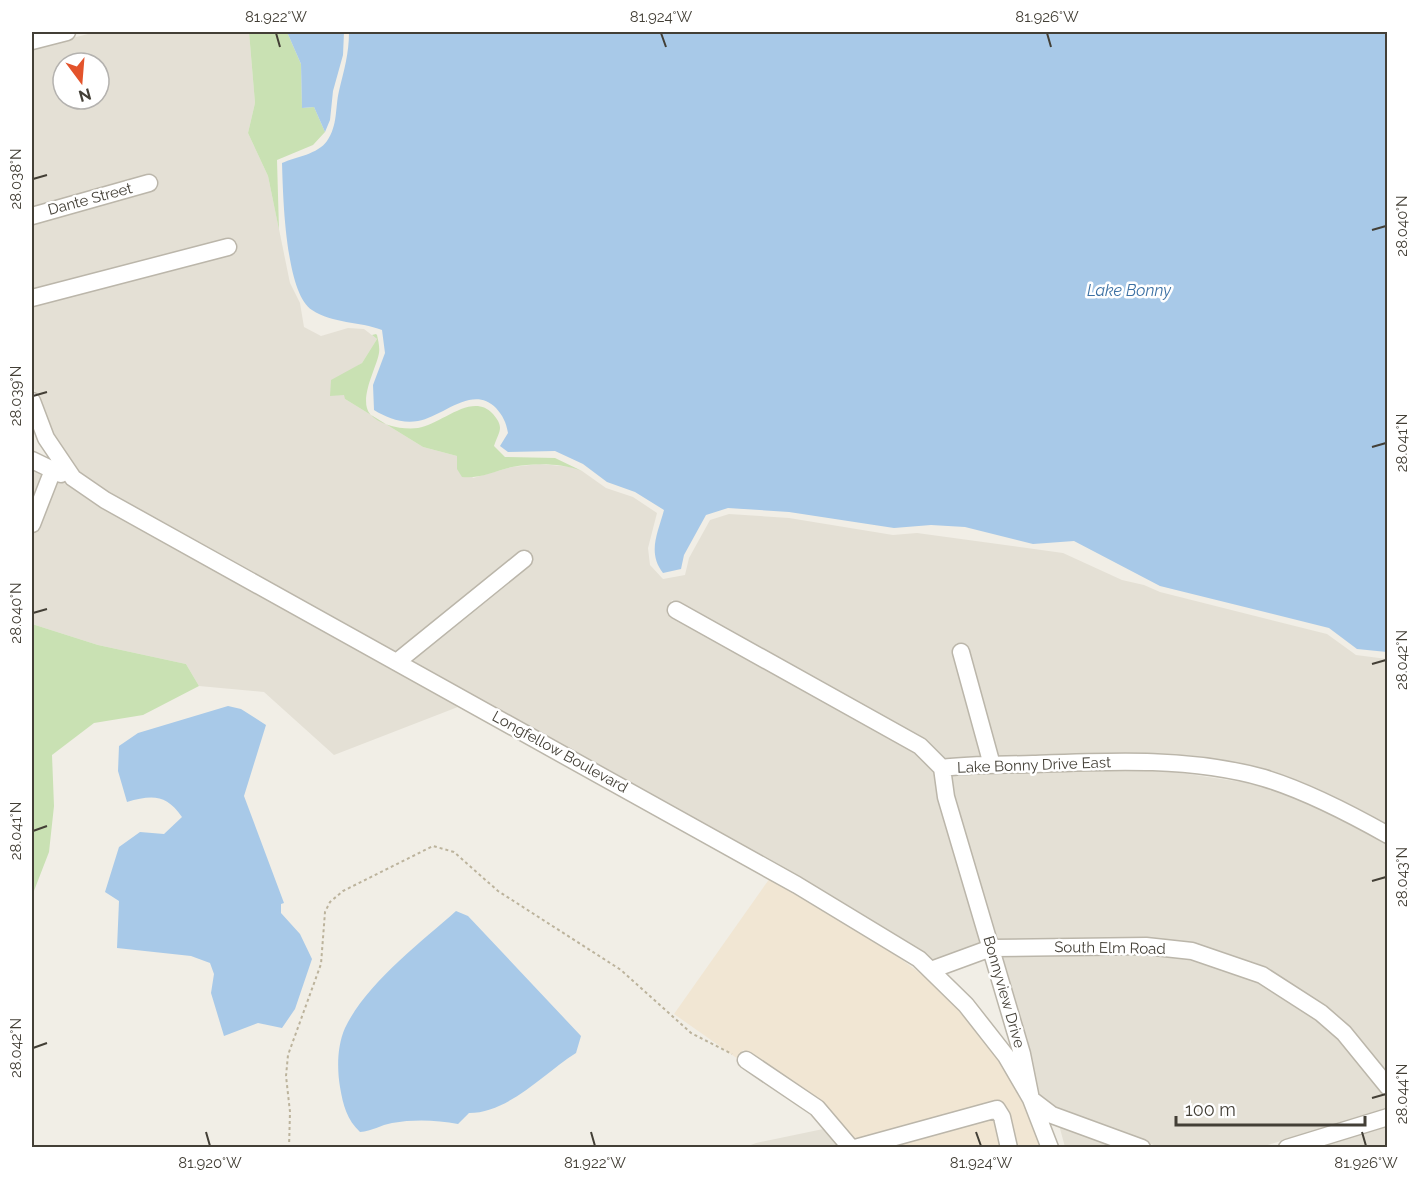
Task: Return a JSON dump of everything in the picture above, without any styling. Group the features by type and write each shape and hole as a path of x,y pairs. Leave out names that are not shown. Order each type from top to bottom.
{"street":[{"path":"32,41 66,32"},
{"name":"Dante Street","path":"32,216 150,183"},
{"path":"32,298 228,248"},
{"name":"Longfellow Boulevard","path":"32,401 46,438 73,478 105,500 398,661 824,901 919,959 966,1005 986,1029 1031,1098 1050,1148"},
{"path":"32,460 73,478"},
{"path":"32,524 53,470"},
{"path":"398,661 524,559"},
{"name":"Lake Bonny Drive East","path":"676,610 920,746 942,768 1126,762 1209,768 1274,782 1352,815 1388,835"},
{"path":"961,652 992,765"},
{"name":"Bonnyview Drive","path":"942,768 946,797 1022,1054 1031,1098"},
{"name":"South Elm Road","path":"931,970 992,948 1146,945 1192,951 1233,963 1262,975 1321,1013 1344,1033 1388,1087"},
{"path":"746,1060 817,1108 853,1148 997,1109 1002,1117 1010,1148"},
{"path":"1031,1098 1052,1115 1142,1148"},
{"path":"1287,1148 1388,1118"}],"path":[{"path":"290,1148 290,1112 285,1076 288,1055 321,964 322,925 325,912 330,902 343,891 433,846 454,852 498,891 621,970 691,1033 712,1046 746,1060"}],"shaded area":[{"path":"96,32 249,32 255,103 248,133 268,176 290,283 300,303 304,327 321,336 348,328 364,329 377,339 362,363 348,372 345,399 423,447 457,456 473,478 512,467 540,464 572,467 582,471 606,488 633,497 657,513 648,548 650,565 663,579 685,575 689,558 710,520 729,514 789,518 893,535 917,533 1063,553 1122,580 1144,585 1160,592 1327,634 1356,655 1387,659 1387,827 1264,771 944,761 880,715 672,600 667,613 917,753 935,771 940,799 983,944 932,962 760,857 411,660 533,561 525,549 397,653 108,494 77,472 51,434 32,383 32,306 236,253 232,239 32,290 32,223 158,188 153,174 32,208 32,48"},
{"path":"32,468 71,485 463,705 334,755 264,692 199,686 186,664 98,645 32,624"},
{"path":"1069,769 1161,770 1262,785 1350,821 1388,844 1387,1076 1325,1007 1292,984 1235,956 1192,944 996,941 948,775"},
{"path":"770,878 875,940 928,979 962,1010 1001,1060 1026,1102 1043,1147 859,1147 837,1119 797,1085 743,1050 738,1059 674,1014"},
{"path":"1147,953 1191,958 1260,982 1318,1018 1340,1038 1387,1097 1387,1110 1261,1147 1162,1148 1055,1109 1037,1094 1000,956"},
{"path":"1059,1125 1121,1147 1065,1147"},
{"path":"1387,1125 1387,1147 1313,1148"},
{"path":"828,1128 841,1148 743,1148 756,1143"}],"green space":[{"path":"249,32 287,32 301,64 302,108 314,107 325,132 313,145 277,160 279,230 268,176 248,133 255,103"},
{"path":"376,334 379,344 379,353 366,400 371,415 345,399 344,395 330,396 331,380 362,363 377,339 372,335"},
{"path":"476,406 485,408 499,423 500,430 494,446 505,457 555,458 582,471 547,464 512,467 481,476 462,477 457,469 457,456 423,447 386,424 399,428 418,428 466,408"},
{"path":"32,624 98,645 186,664 199,686 143,715 94,723 52,755 54,806 49,852 32,896"}],"water":[{"path":"287,32 344,32 343,55 333,91 330,120 325,132 314,107 302,108 301,64"},
{"name":"Lake Bonny","path":"349,32 1387,32 1387,652 1357,649 1329,628 1160,586 1074,541 1033,544 965,527 931,525 894,528 789,512 728,508 706,515 684,555 681,569 663,573 656,558 655,542 664,510 635,492 607,482 583,464 555,451 508,452 500,446 508,433 505,422 496,408 487,402 477,399 467,401 428,418 412,422 384,416 374,410 373,385 385,353 382,330 329,318 312,310 303,300 296,284 287,242 282,163 318,149 331,135 347,55"},
{"path":"228,706 241,709 266,725 244,796 284,903 281,904 281,913 300,934 312,959 295,1009 282,1028 258,1023 224,1036 211,993 214,974 210,963 191,956 117,948 119,901 105,892 119,847 140,832 164,834 182,817 170,804 158,798 127,802 118,771 119,746 138,733"},
{"path":"456,911 468,916 581,1036 576,1053 512,1099 484,1111 469,1113 458,1124 409,1121 360,1132 346,1112 340,1087 338,1057 345,1028 354,1012 380,980"}]}
